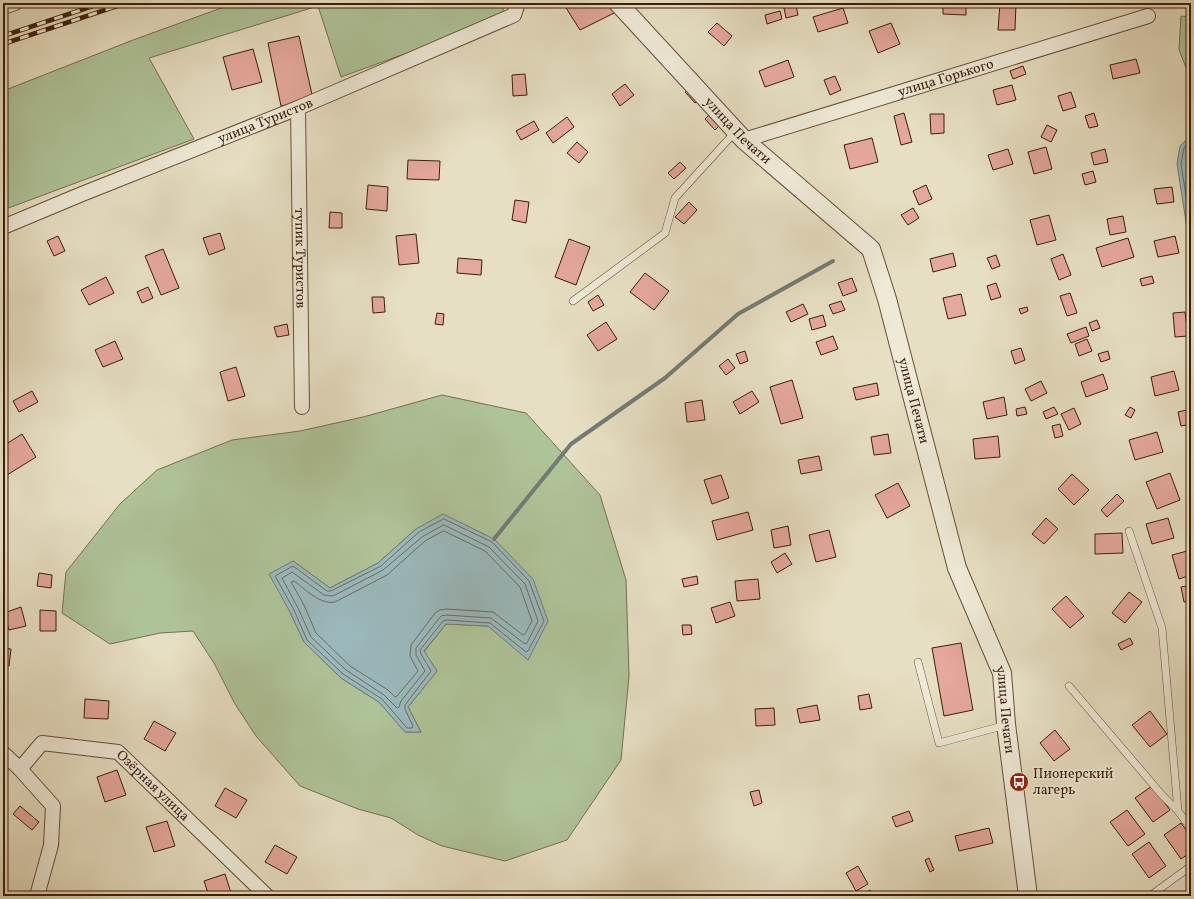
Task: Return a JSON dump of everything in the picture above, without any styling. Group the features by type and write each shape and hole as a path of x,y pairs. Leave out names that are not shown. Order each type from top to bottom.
{"street":[{"path":"3,7 15,3"},
{"name":"улица Туристов","path":"3,227 298,108 514,15 518,3"},
{"name":"улица Печати","path":"618,3 740,136 871,250 887,298 957,568 1002,673 1006,724 1028,896"},
{"name":"улица Горького","path":"740,136 1148,16"},
{"name":"тупик Туристов","path":"298,108 302,407"},
{"name":"Озёрная улица","path":"20,769 42,743 118,752 267,896"},
{"path":"3,752 53,806 51,845 37,896"}],"lane":[{"path":"573,301 665,232 675,198 740,136"},
{"path":"1129,531 1162,628 1178,811"},
{"path":"918,662 939,743 1006,724"},
{"path":"1069,686 1162,795 1178,811 1191,828"},
{"path":"1150,896 1191,866"}],"green space":[{"path":"235,3 503,3 503,18 341,77 318,6 149,58 194,139 3,210 3,91 133,40"},
{"path":"1181,16 1191,17 1191,80 1179,50"},
{"path":"442,395 526,413 600,495 626,580 629,676 621,760 567,840 505,861 442,846 418,835 391,818 358,809 300,786 256,736 235,704 214,663 193,631 160,633 110,644 62,613 66,572 120,504 157,470 232,440 300,431 363,417","holes":["416,529 528,659 488,626 446,624 424,652 437,671 408,707 421,732 405,732 379,702 341,678 304,642 290,612 293,561 330,588 378,563"]}],"water":[{"path":"1191,135 1191,254 1177,164 1180,146"},
{"path":"443,514 494,539 533,579 548,621 528,660 488,626 446,624 424,651 437,671 408,707 421,732 405,732 379,702 341,678 304,642 290,612 269,574 293,561 330,588 378,563 416,529"}],"building":[{"path":"563,3 609,3 616,12 580,30"},
{"path":"943,3 966,3 966,15 943,14"},
{"path":"1000,3 1016,3 1015,30 998,30"},
{"path":"796,5 798,15 786,18 784,8"},
{"path":"843,8 848,23 818,32 813,17"},
{"path":"780,11 782,19 767,24 765,15"},
{"path":"717,23 732,36 724,46 708,32"},
{"path":"891,23 900,44 878,53 869,31"},
{"path":"299,36 313,99 281,106 268,43"},
{"path":"253,49 262,82 232,90 223,57"},
{"path":"1136,59 1140,73 1113,79 1110,65"},
{"path":"788,60 794,77 765,87 759,71"},
{"path":"1023,66 1026,74 1013,79 1010,71"},
{"path":"525,74 527,95 513,96 512,75"},
{"path":"835,76 841,90 830,95 824,80"},
{"path":"625,84 634,95 620,106 612,94"},
{"path":"1012,85 1016,100 997,105 993,90"},
{"path":"690,88 700,99 695,103 685,92"},
{"path":"1071,92 1076,107 1063,111 1058,96"},
{"path":"712,112 723,122 715,130 705,119"},
{"path":"904,113 912,142 901,145 894,116"},
{"path":"1094,113 1098,126 1089,128 1085,116"},
{"path":"930,114 944,114 944,133 931,134"},
{"path":"567,117 574,127 553,143 546,133"},
{"path":"534,121 539,130 521,140 516,131"},
{"path":"1047,125 1057,130 1051,142 1041,137"},
{"path":"872,138 878,162 850,169 844,145"},
{"path":"577,142 588,152 579,163 567,153"},
{"path":"1046,147 1052,169 1034,174 1028,152"},
{"path":"1008,149 1013,164 993,170 988,155"},
{"path":"1105,149 1108,162 1094,165 1091,153"},
{"path":"408,160 440,161 439,180 407,179"},
{"path":"680,162 686,168 674,179 668,173"},
{"path":"1093,171 1096,182 1085,185 1082,174"},
{"path":"368,185 388,187 387,211 366,209"},
{"path":"926,185 932,199 919,205 913,191"},
{"path":"1172,187 1174,202 1157,204 1154,189"},
{"path":"515,200 529,202 526,223 512,220"},
{"path":"689,202 697,210 684,224 675,217"},
{"path":"913,208 919,218 908,225 901,215"},
{"path":"330,212 342,213 342,228 329,228"},
{"path":"1049,215 1056,240 1037,245 1030,220"},
{"path":"1123,216 1126,232 1110,235 1107,219"},
{"path":"220,233 225,249 209,255 203,238"},
{"path":"416,234 419,263 399,265 396,236"},
{"path":"58,236 65,251 54,256 47,241"},
{"path":"1175,236 1179,253 1158,257 1154,241"},
{"path":"1128,238 1134,257 1102,267 1096,248"},
{"path":"569,239 590,247 576,285 555,277"},
{"path":"163,249 179,288 161,295 145,256"},
{"path":"953,253 956,266 933,272 930,259"},
{"path":"1063,254 1071,275 1059,280 1051,259"},
{"path":"996,255 1000,266 992,269 987,258"},
{"path":"458,258 482,260 481,275 457,273"},
{"path":"645,273 669,291 654,310 630,292"},
{"path":"1152,276 1154,283 1142,286 1140,279"},
{"path":"106,277 114,293 89,305 81,290"},
{"path":"852,278 857,291 843,296 838,283"},
{"path":"996,283 1001,297 991,300 987,286"},
{"path":"148,287 153,298 142,303 137,292"},
{"path":"1070,293 1077,313 1067,316 1060,296"},
{"path":"961,294 966,315 948,319 943,298"},
{"path":"598,295 604,305 593,311 588,302"},
{"path":"372,297 384,297 385,312 373,313"},
{"path":"841,301 845,310 833,314 829,305"},
{"path":"803,304 808,314 791,322 786,312"},
{"path":"1027,307 1028,311 1021,314 1019,309"},
{"path":"1185,312 1188,336 1175,337 1173,313"},
{"path":"437,313 444,314 443,325 435,324"},
{"path":"823,315 826,326 812,330 809,319"},
{"path":"1097,320 1100,328 1092,331 1089,323"},
{"path":"606,322 617,339 598,351 587,335"},
{"path":"287,324 289,335 277,337 274,327"},
{"path":"1086,327 1089,336 1071,343 1067,334"},
{"path":"833,336 838,349 821,355 816,342"},
{"path":"1087,339 1092,351 1079,356 1075,344"},
{"path":"115,341 123,359 103,367 95,350"},
{"path":"1021,348 1025,360 1015,364 1011,351"},
{"path":"745,351 748,361 740,364 736,354"},
{"path":"1108,351 1110,359 1101,362 1098,354"},
{"path":"728,359 735,368 726,375 719,366"},
{"path":"236,367 245,396 228,401 220,372"},
{"path":"1174,371 1179,390 1155,396 1151,377"},
{"path":"1103,374 1108,389 1086,397 1081,382"},
{"path":"792,380 803,418 781,424 770,387"},
{"path":"1041,381 1047,393 1031,401 1025,389"},
{"path":"877,383 879,395 856,400 853,388"},
{"path":"32,391 38,402 19,412 13,401"},
{"path":"752,391 759,402 740,414 733,402"},
{"path":"1004,397 1007,415 987,419 983,402"},
{"path":"702,400 705,420 687,422 685,403"},
{"path":"1025,407 1027,414 1017,416 1016,409"},
{"path":"1054,407 1058,414 1046,419 1043,412"},
{"path":"1130,407 1135,410 1131,418 1125,415"},
{"path":"1074,408 1081,424 1069,430 1061,414"},
{"path":"1191,409 1191,424 1181,426 1178,412"},
{"path":"1060,424 1063,436 1055,438 1052,426"},
{"path":"1157,432 1163,452 1135,460 1129,440"},
{"path":"22,434 36,457 7,475 3,468 3,446"},
{"path":"888,434 891,453 874,455 871,437"},
{"path":"998,436 1000,457 975,459 973,439"},
{"path":"819,456 822,470 801,474 798,460"},
{"path":"1170,473 1180,500 1157,509 1146,482"},
{"path":"1072,474 1089,490 1074,505 1058,489"},
{"path":"721,475 729,498 712,504 704,480"},
{"path":"898,483 910,506 887,518 875,495"},
{"path":"1117,494 1124,501 1107,517 1101,510"},
{"path":"748,512 753,530 717,540 712,521"},
{"path":"1046,518 1058,529 1044,544 1032,534"},
{"path":"1168,518 1174,538 1152,544 1146,524"},
{"path":"788,526 791,545 774,548 771,530"},
{"path":"829,530 836,557 816,562 809,535"},
{"path":"1122,533 1123,553 1095,554 1095,534"},
{"path":"1191,550 1191,575 1179,579 1172,555"},
{"path":"785,553 792,564 777,573 771,562"},
{"path":"39,573 52,575 51,588 37,586"},
{"path":"697,576 698,584 684,587 682,579"},
{"path":"758,579 760,599 737,601 735,581"},
{"path":"1191,585 1191,601 1184,602 1181,587"},
{"path":"1129,592 1142,602 1125,623 1112,613"},
{"path":"1066,596 1084,616 1070,628 1052,609"},
{"path":"730,602 735,616 716,623 711,608"},
{"path":"21,607 26,626 9,630 4,613"},
{"path":"40,610 56,611 56,631 40,631"},
{"path":"682,625 691,625 692,634 683,635"},
{"path":"1130,638 1133,644 1121,650 1118,644"},
{"path":"961,643 973,710 944,716 932,648"},
{"path":"3,648 11,649 9,666 3,665"},
{"path":"869,694 872,708 860,710 858,696"},
{"path":"85,699 109,701 108,719 84,718"},
{"path":"817,705 820,720 800,723 797,709"},
{"path":"774,708 775,725 756,726 755,709"},
{"path":"1150,711 1167,734 1150,747 1132,725"},
{"path":"154,721 176,733 165,751 144,739"},
{"path":"1055,730 1070,749 1054,761 1040,743"},
{"path":"117,770 126,795 105,802 97,777"},
{"path":"1152,786 1170,810 1153,822 1135,798"},
{"path":"225,788 247,800 236,818 215,806"},
{"path":"759,790 762,803 754,806 750,792"},
{"path":"20,806 39,822 32,830 13,814"},
{"path":"1127,810 1145,834 1128,846 1110,822"},
{"path":"909,811 913,821 896,827 892,817"},
{"path":"167,821 175,846 154,852 146,827"},
{"path":"1181,823 1191,837 1191,852 1181,859 1164,835"},
{"path":"989,828 993,843 959,851 955,836"},
{"path":"1149,842 1166,866 1149,878 1132,854"},
{"path":"275,845 297,857 287,874 265,862"},
{"path":"929,858 934,870 930,872 925,860"},
{"path":"858,866 868,884 856,891 846,873"},
{"path":"225,874 232,896 209,896 204,881"},
{"path":"870,890 873,896 860,896"},
{"path":"962,891 965,896 950,896"},
{"path":"672,892 673,896 661,896"}],"waterway":[{"path":"494,539 571,444 665,378 738,314 833,261"}],"railway":[{"path":"3,36 102,3"},
{"path":"3,44 126,3"}],"place":[{"name":"Пионерский лагерь","path":"1019,782"}]}
